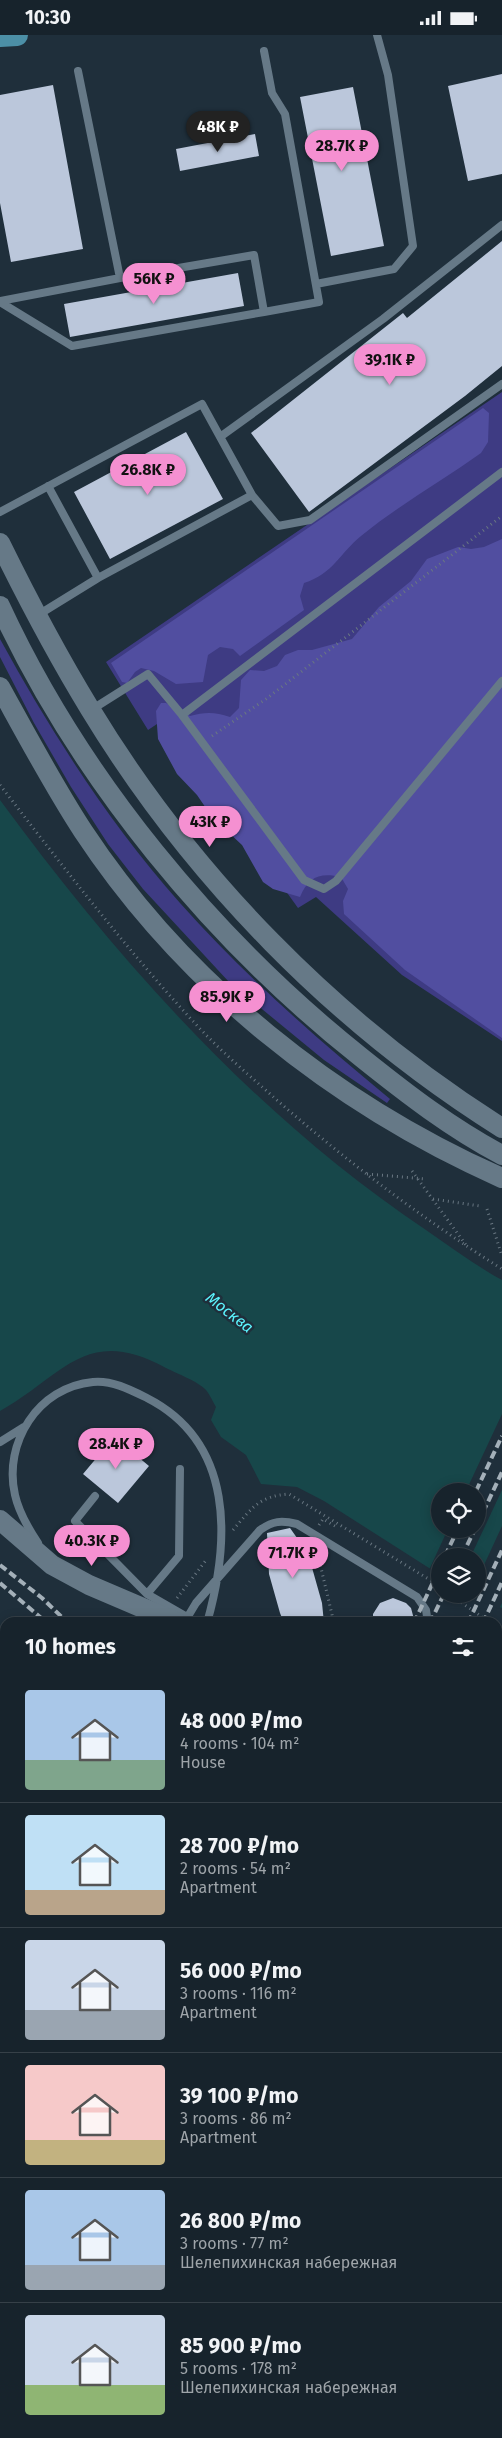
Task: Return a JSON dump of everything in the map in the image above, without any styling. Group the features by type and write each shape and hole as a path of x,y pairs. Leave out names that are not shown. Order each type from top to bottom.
{"main road":[{"path":"0,36 18,35"},
{"path":"0,543 36,616 90,710 153,803 197,860 282,953 338,1007 405,1061 502,1128"},
{"path":"0,606 13,633 67,728 139,833 193,898 256,965 316,1022 422,1107 502,1155"},
{"path":"0,687 43,766 84,831 121,883 184,958 232,1004 356,1100 406,1131 502,1178"},
{"path":"473,1109 502,1121"},
{"path":"0,1520 52,1565 89,1585 173,1617"}],"lane":[{"path":"316,284 394,269 413,246 388,75 376,35"},
{"path":"0,302 72,346 319,302 285,114 272,93 264,51"},
{"path":"78,71 120,278"},
{"path":"220,437 383,319 502,225"},
{"path":"0,302 120,278 254,255 264,311"},
{"path":"0,512 202,404 252,495 278,526 310,520 502,384"},
{"path":"182,715 502,472"},
{"path":"48,487 98,578"},
{"path":"36,616 98,578 252,495"},
{"path":"90,710 148,673 182,715 304,880 324,889 336,881 502,681"},
{"path":"0,1442 25,1426 47,1399 62,1390 95,1381 115,1384 153,1401 168,1411 186,1428 209,1463 220,1492 222,1556 209,1617"},
{"path":"25,1426 13,1459 15,1496 24,1521 52,1565"},
{"path":"147,1594 179,1556 180,1469"},
{"path":"95,1496 75,1521 147,1594 178,1617"},
{"path":"186,1617 260,1530 272,1522 285,1521 297,1524 417,1597 426,1610 427,1617"}],"path":[{"path":"202,742 266,699 502,515"},
{"path":"0,785 61,863 191,1019 235,1063 323,1140 401,1202 502,1269"},
{"path":"412,1171 468,1247"},
{"path":"366,1174 426,1179"},
{"path":"432,1199 480,1206"},
{"path":"487,1209 502,1256"},
{"path":"497,1240 502,1242"},
{"path":"249,1512 270,1495 289,1494 431,1580"},
{"path":"333,1617 313,1534 323,1519 335,1525 337,1523"},
{"path":"192,1609 176,1598 208,1558"},
{"path":"462,1603 482,1617"}],"shaded area":[{"path":"502,392 502,1041 402,975 316,897 298,908 163,720 148,730 106,662"},
{"path":"483,408 489,413 488,442 481,453 375,525 361,536 329,569 304,583 300,596 304,610 240,656 233,649 220,647 208,655 203,682 176,684 154,671 141,668 135,672 127,683 122,682 111,663"},
{"path":"502,539 502,1038 405,970 344,914 343,901 348,889 341,877 327,875 316,878 307,885 300,897 273,889 263,882 242,845 212,817 197,795 177,774 158,739 156,711 161,703 166,703 190,716 210,713 230,717 239,708 241,680 250,670 264,671 277,666 285,655 298,650 312,650 352,639 379,607 411,581 427,559 458,547 471,549 484,547"},
{"path":"0,639 19,674 82,776 154,873 204,930 255,981 335,1053 390,1099 387,1103 324,1060 229,982 143,889 108,844 71,787 34,723 0,657"}],"water":[{"name":"Москва","path":"0,800 93,920 143,978 248,1087 305,1138 364,1185 426,1230 502,1280 502,1608 486,1601 486,1548 431,1548 431,1569 324,1501 297,1487 261,1484 246,1455 221,1437 211,1420 216,1407 206,1390 187,1378 139,1356 115,1351 95,1353 77,1359 0,1411"}],"pier":[{"path":"502,1414 502,1490 486,1524 486,1483 470,1483"},
{"path":"502,1526 502,1603 499,1609 484,1603 486,1603 486,1561"},
{"path":"444,1538 479,1538 475,1548 439,1548"}],"building":[{"path":"502,74 502,174 468,181 448,86"},
{"path":"53,85 83,249 11,262 0,203 0,95"},
{"path":"353,87 384,246 331,256 300,97"},
{"path":"255,134 259,156 180,171 176,149"},
{"path":"502,241 502,366 465,396 309,512 251,433 403,313 407,318"},
{"path":"238,273 244,306 70,337 64,304"},
{"path":"186,432 223,499 110,559 74,492"},
{"path":"114,1437 149,1466 118,1503 83,1474"},
{"path":"290,1528 302,1545 311,1564 322,1603 323,1617 282,1617 269,1574 267,1533"},
{"path":"393,1598 406,1603 411,1608 413,1617 373,1617 380,1603"}],"railway":[{"path":"480,1483 502,1436"},
{"path":"486,1506 502,1472"},
{"path":"449,1548 454,1538"},
{"path":"466,1548 471,1538"},
{"path":"471,1617 502,1550"},
{"path":"0,1565 42,1598 62,1617"},
{"path":"486,1617 502,1582"},
{"path":"0,1583 40,1617"},
{"path":"417,1617 431,1586"},
{"path":"433,1617 440,1603"}]}
